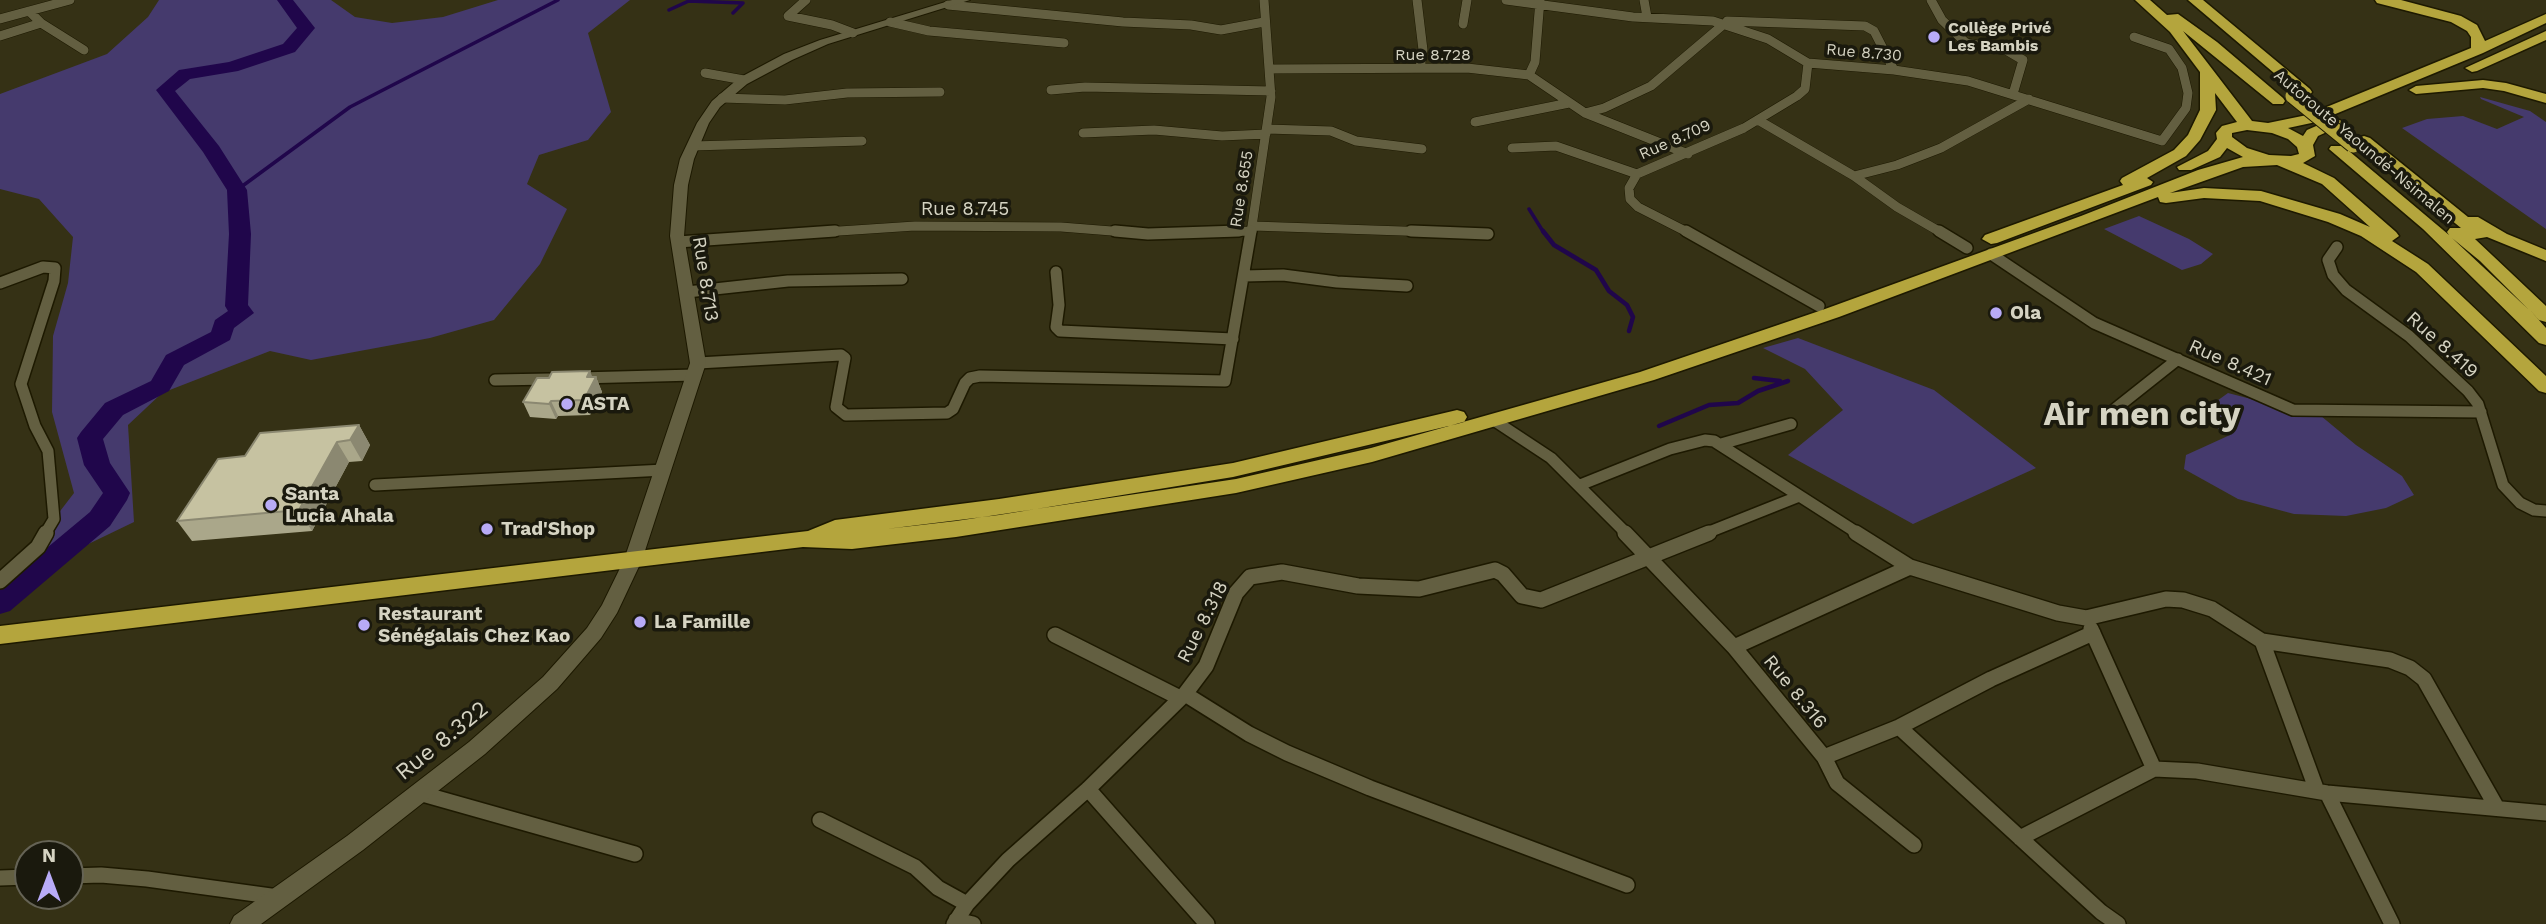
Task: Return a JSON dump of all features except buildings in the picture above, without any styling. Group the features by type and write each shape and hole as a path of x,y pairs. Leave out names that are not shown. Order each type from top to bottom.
{"highway":[{"path":"2143,0 2175,29 2247,125"},
{"name":"Autoroute Yaoundé-Nsimalen","path":"2143,0 2188,26 2292,96"},
{"name":"Autoroute Yaoundé-Nsimalen","path":"2166,0 2206,24 2352,145 2486,257 2546,316"},
{"path":"2178,0 2217,23 2261,56"},
{"path":"2195,0 2261,56 2292,96 2352,145 2501,238 2546,256"},
{"path":"2382,0 2456,19 2472,29 2478,37 2478,50"},
{"path":"2268,128 2311,119 2478,50 2546,18"},
{"path":"0,635 803,539 852,541 930,532 1236,486 1372,455 1647,376 1745,343 2087,220 2227,166 2301,159 2307,156 2305,145 2312,133 2546,35"},
{"path":"2064,211 2180,153 2195,137 2208,110 2207,72"},
{"path":"2416,90 2483,84 2506,87 2546,99"},
{"path":"2305,145 2293,136 2268,128 2247,125 2227,129 2224,133 2225,139 2241,151 2314,174 2342,192 2546,387"},
{"path":"803,539 835,528 999,507 1233,470 1481,411 1644,363 1819,306 2188,166 2214,154 2225,139"},
{"name":"Autoroute Yaoundé-Nsimalen","path":"2352,145 2429,225 2546,339"},
{"path":"2427,190 2478,234 2546,301"},
{"path":"2087,220 2179,195 2204,192 2261,196 2334,218 2367,232 2422,268"}],"main road":[{"name":"Rue 8.713","path":"633,561 697,369 678,242 681,185 703,123 722,98 744,80 788,57 853,33 964,0"},
{"name":"Rue 8.322","path":"242,924 477,748 551,683 594,633 610,608 633,561"}],"street":[{"path":"0,19 70,0"},
{"path":"806,0 788,16 832,25 853,33"},
{"name":"Rue 8.655","path":"1225,381 1252,229 1271,91 1264,0"},
{"path":"1417,0 1423,50 1420,68"},
{"path":"1463,24 1467,0"},
{"name":"Rue 8.730","path":"1506,0 1539,1 1647,17 1713,21 1780,45 1808,62 1894,69 1955,78 2162,141 2186,108 2188,93 2182,68 2169,49 2134,37"},
{"path":"1644,0 1647,17"},
{"path":"1931,0 1942,20 1966,43 2014,52 2019,56 2023,61 2013,94"},
{"path":"1529,75 1535,62 1539,1"},
{"path":"948,5 1109,21 1191,25 1221,30 1264,22"},
{"path":"29,11 41,23 84,50"},
{"path":"1713,21 1865,26 1874,31 1894,69"},
{"path":"890,22 929,31 1064,43"},
{"path":"0,36 41,23"},
{"path":"1585,113 1604,108 1651,86 1724,24"},
{"name":"Rue 8.709","path":"1808,62 1805,89 1758,120 1688,154 1637,174 1629,188 1630,199 1638,207 1819,306"},
{"name":"Rue 8.728","path":"1269,69 1467,68 1529,75 1585,113 1688,154"},
{"path":"705,74 744,80"},
{"path":"1051,90 1085,87 1271,91"},
{"path":"722,98 785,100 850,93 940,92"},
{"path":"1854,176 1896,165 1941,148 2029,99"},
{"path":"1475,122 1569,103"},
{"path":"1758,120 1854,176 1897,207 1967,248"},
{"path":"1083,134 1154,130 1222,135 1331,131 1356,141 1422,149"},
{"path":"693,146 862,141"},
{"path":"1513,148 1556,146 1637,174"},
{"name":"Rue 8.745","path":"678,242 915,226 1061,227 1148,234 1252,229 1488,234"},
{"name":"Rue 8.419","path":"2337,247 2328,260 2329,268 2340,283 2435,359 2468,391 2481,412 2498,458 2503,485 2520,503 2534,510 2546,511"},
{"name":"Rue 8.421","path":"1991,254 2073,311 2293,410 2481,412"},
{"path":"0,283 43,267 55,268 54,281 21,384 34,426 48,451 54,519 38,547 0,580"},
{"path":"1056,272 1059,305 1056,327 1060,331 1233,339"},
{"path":"1244,276 1283,275 1337,282 1407,286"},
{"path":"687,292 788,281 902,279"},
{"path":"495,380 697,369 841,355 845,358 836,407 846,415 947,413 953,410 965,383 970,378 980,376 1225,381"},
{"path":"2117,414 2115,409 2178,359"},
{"name":"Rue 8.316","path":"1494,421 1550,458 1580,485 1734,648 1824,757 1899,727"},
{"path":"1721,444 1791,424"},
{"path":"1580,485 1670,449 1705,440 1721,444 1797,497 1910,567 2058,613 2086,618 2166,599 2183,600 2212,610 2262,641 2390,660 2410,668 2424,679 2497,808"},
{"path":"375,485 664,470"},
{"path":"1647,557 1797,497"},
{"name":"Rue 8.318","path":"961,923 967,904 1007,860 1088,789 1183,696 1206,666 1236,593 1250,577 1282,572 1358,586 1419,589 1495,570 1503,574 1522,596 1541,600 1647,557"},
{"path":"1734,648 1910,567"},
{"path":"2086,618 2154,769"},
{"path":"2093,634 1991,679 1899,727 2118,924"},
{"path":"1055,635 1183,696 1249,734 1287,752 1370,788 1627,885"},
{"path":"2262,641 2323,792 2392,924"},
{"path":"1824,757 1837,783 1914,845"},
{"path":"2020,838 2154,769 2197,771 2323,792 2546,813"},
{"path":"1088,789 1206,924"},
{"path":"419,793 635,854"},
{"path":"820,820 915,867 938,888 967,904"},
{"path":"84,876 147,879 280,897"}],"shaded area":[{"path":"159,0 331,0 355,17 392,23 443,17 498,0 630,0 588,33 611,112 588,140 539,155 527,184 567,209 540,264 494,320 430,338 311,360 270,351 162,393 128,425 134,522 78,549 38,547 54,519 74,493 52,412 53,336 68,283 73,237 39,199 0,189 0,94 107,54 148,17"},
{"path":"2480,97 2530,111 2546,122 2546,229 2402,128 2427,119 2463,116 2497,129 2524,117"},
{"path":"2139,216 2189,239 2213,254 2201,264 2182,270 2104,229"},
{"path":"1798,338 1934,390 2036,468 1913,524 1788,455 1843,410 1805,369 1763,348"},
{"path":"2228,393 2255,400 2309,406 2356,445 2402,476 2414,495 2386,508 2346,516 2294,514 2238,499 2184,469 2186,455 2230,435 2196,416"}],"waterway":[{"path":"0,603 100,519 117,493 97,465 90,438 114,409 160,386 175,360 222,335 223,325 242,313 236,306 240,234 237,190 212,150 165,90 185,74 232,67 289,48 306,28 285,0"},
{"path":"237,190 350,107 558,0"},
{"path":"669,10 691,0"},
{"path":"689,1 743,3 733,13"},
{"path":"1529,209 1544,233"},
{"path":"1543,231 1554,245 1596,270 1609,291 1627,305 1633,317 1629,331"},
{"path":"1754,378 1780,381"},
{"path":"1659,426 1709,405 1738,403 1758,391 1788,381"}],"place":[{"name":"Collège Privé Les Bambis","path":"1934,37"},
{"name":"Ola","path":"1996,313"},
{"name":"ASTA","path":"567,404"},
{"name":"Santa Lucia Ahala","path":"271,505"},
{"name":"Trad'Shop","path":"487,529"},
{"name":"La Famille","path":"640,622"},
{"name":"Restaurant Sénégalais Chez Kao","path":"364,625"}],"district":[{"name":"Air men city","path":"2142,415"}]}
